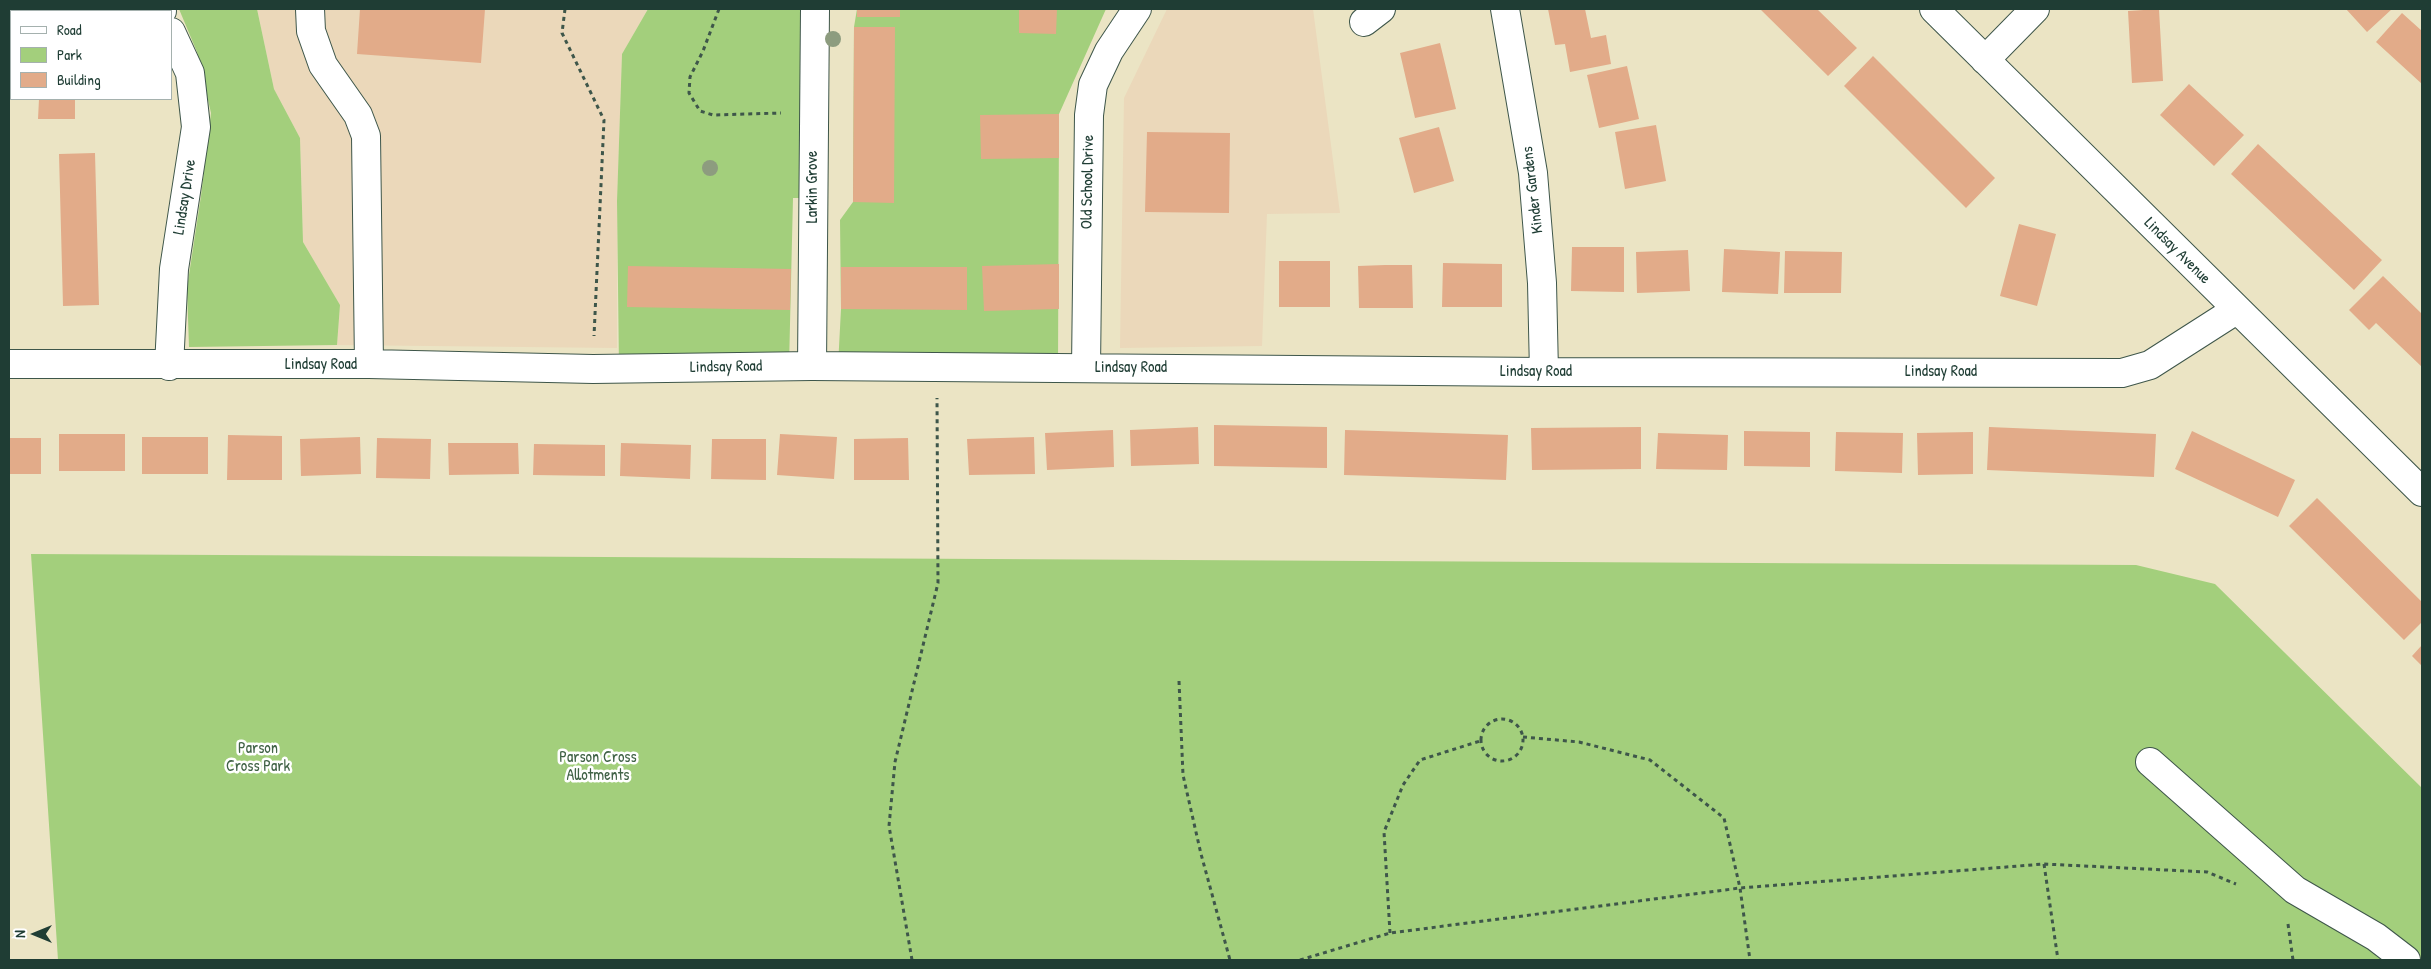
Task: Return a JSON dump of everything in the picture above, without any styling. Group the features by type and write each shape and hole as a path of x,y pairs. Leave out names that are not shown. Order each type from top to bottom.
{"street":[{"path":"310,9 311,31 323,65 358,115 366,136 369,364"},
{"name":"Larkin Grove","path":"812,366 815,9"},
{"name":"Old School Drive","path":"1086,368 1089,115 1093,85 1109,51 1137,9"},
{"name":"Kinder Gardens","path":"1505,9 1533,173 1542,283 1544,372"},
{"name":"Lindsay Avenue","path":"1934,9 2422,492"},
{"path":"1985,60 2035,9"},
{"name":"Lindsay Drive","path":"168,366 174,269 196,128 190,73 172,34"},
{"name":"Lindsay Road","path":"9,364 168,366 369,364 593,370 812,366 1544,372 2122,373 2150,365 2236,310"},
{"path":"2150,762 2290,897 2376,937 2406,960"}],"path":[{"path":"564,9 562,33 604,120 593,370"},
{"path":"719,9 703,51 690,77 689,93 700,111 713,115 814,113"},
{"path":"912,960 889,826 895,762 938,583 936,417 939,367"},
{"path":"1179,682 1183,775 1201,854 1230,960"},
{"path":"1511,720 1520,729 1523,736 1520,752 1510,759 1493,759 1484,752 1480,742 1482,730 1489,722 1511,720"},
{"path":"1523,736 1579,742 1650,760 1724,818 1740,888 1750,960"},
{"path":"1390,933 1384,832 1403,785 1420,760 1480,742"},
{"path":"2044,864 2058,960"},
{"path":"1300,960 1390,933 1740,888 2044,864 2207,872 2242,886"},
{"path":"2290,897 2293,960"}],"shaded area":[{"path":"257,9 648,9 622,54 617,201 617,348 337,345 340,305 303,242 300,138 274,89"},
{"path":"1167,9 1313,9 1340,213 1267,214 1262,346 1120,348 1124,98"}],"green space":[{"path":"179,9 257,9 274,89 300,138 303,242 340,305 337,345 189,347 187,288 211,113 197,52"},
{"path":"648,9 815,9 813,198 793,198 789,366 619,369 617,201 622,54"},
{"path":"857,9 1106,9 1059,114 1058,368 838,366 841,309 840,220 853,202 854,27"},
{"name":"Parson Cross Park","path":"31,554 2136,565 2215,584 2422,788 2422,960 58,960"}],"building":[{"path":"40,9 77,9 77,10"},
{"path":"360,9 485,9 481,63 357,54"},
{"path":"857,9 900,9 900,17 857,17"},
{"path":"1019,9 1057,9 1056,34 1019,33"},
{"path":"1548,9 1585,9 1591,38 1606,35 1611,64 1570,72 1565,44 1555,45"},
{"path":"1760,9 1817,9 1857,48 1828,76"},
{"path":"2159,9 2163,81 2132,83 2128,11"},
{"path":"2346,9 2392,9 2367,32"},
{"path":"2402,13 2422,31 2422,84 2376,42"},
{"path":"854,27 895,27 894,203 853,202"},
{"path":"1440,43 1456,109 1415,118 1400,53"},
{"path":"1873,56 1995,178 1966,208 1844,86"},
{"path":"1627,66 1639,119 1599,128 1587,75"},
{"path":"2189,84 2244,135 2214,166 2160,115"},
{"path":"39,100 75,100 75,119 38,119"},
{"path":"1059,114 1059,158 981,159 980,115"},
{"path":"1656,125 1666,181 1625,189 1615,132"},
{"path":"1439,127 1454,181 1414,193 1399,138"},
{"path":"1147,132 1230,133 1229,213 1145,212"},
{"path":"2258,144 2382,260 2354,290 2231,174"},
{"path":"95,153 99,305 63,306 59,154"},
{"path":"2019,224 2056,234 2037,306 2000,296"},
{"path":"1572,247 1624,247 1624,292 1571,291"},
{"path":"1724,249 1780,252 1778,294 1722,292"},
{"path":"1688,250 1690,291 1637,293 1636,252"},
{"path":"1785,251 1842,252 1841,293 1784,293"},
{"path":"1279,261 1330,261 1330,307 1279,307"},
{"path":"1443,263 1502,264 1502,307 1442,307"},
{"path":"1059,264 1059,309 984,311 982,266"},
{"path":"1412,265 1413,308 1359,308 1358,266"},
{"path":"628,266 791,269 790,310 627,307"},
{"path":"841,267 967,267 967,310 841,309"},
{"path":"2383,276 2422,314 2422,367 2376,323 2369,330 2349,310"},
{"path":"1214,425 1327,427 1327,468 1214,466"},
{"path":"1198,427 1199,464 1131,466 1130,430"},
{"path":"1641,427 1641,469 1532,470 1531,428"},
{"path":"1989,427 2156,434 2154,477 1987,470"},
{"path":"1113,430 1114,467 1047,470 1045,433"},
{"path":"1345,430 1508,435 1506,480 1344,475"},
{"path":"1744,431 1810,432 1810,467 1744,466"},
{"path":"2192,431 2295,480 2278,517 2175,469"},
{"path":"1836,432 1903,433 1902,473 1835,471"},
{"path":"1973,432 1973,474 1918,475 1917,433"},
{"path":"1658,433 1728,435 1727,470 1656,469"},
{"path":"59,434 125,434 125,471 59,471"},
{"path":"780,434 837,437 834,479 777,475"},
{"path":"228,435 282,436 282,480 227,480"},
{"path":"142,437 208,437 208,474 142,474"},
{"path":"360,437 361,474 301,476 300,439"},
{"path":"1034,437 1035,474 969,475 967,439"},
{"path":"9,438 41,438 41,474 9,474"},
{"path":"377,438 431,439 430,479 376,478"},
{"path":"908,438 909,480 854,480 854,439"},
{"path":"712,439 766,439 766,480 711,479"},
{"path":"448,443 518,443 519,474 449,475"},
{"path":"621,443 691,445 690,479 620,476"},
{"path":"534,444 605,445 605,476 533,475"},
{"path":"2317,498 2422,602 2422,622 2404,640 2289,526"},
{"path":"2422,645 2422,666 2412,656"}],"park label":[{"name":"Parson Cross Allotments","path":"598,767"}]}
